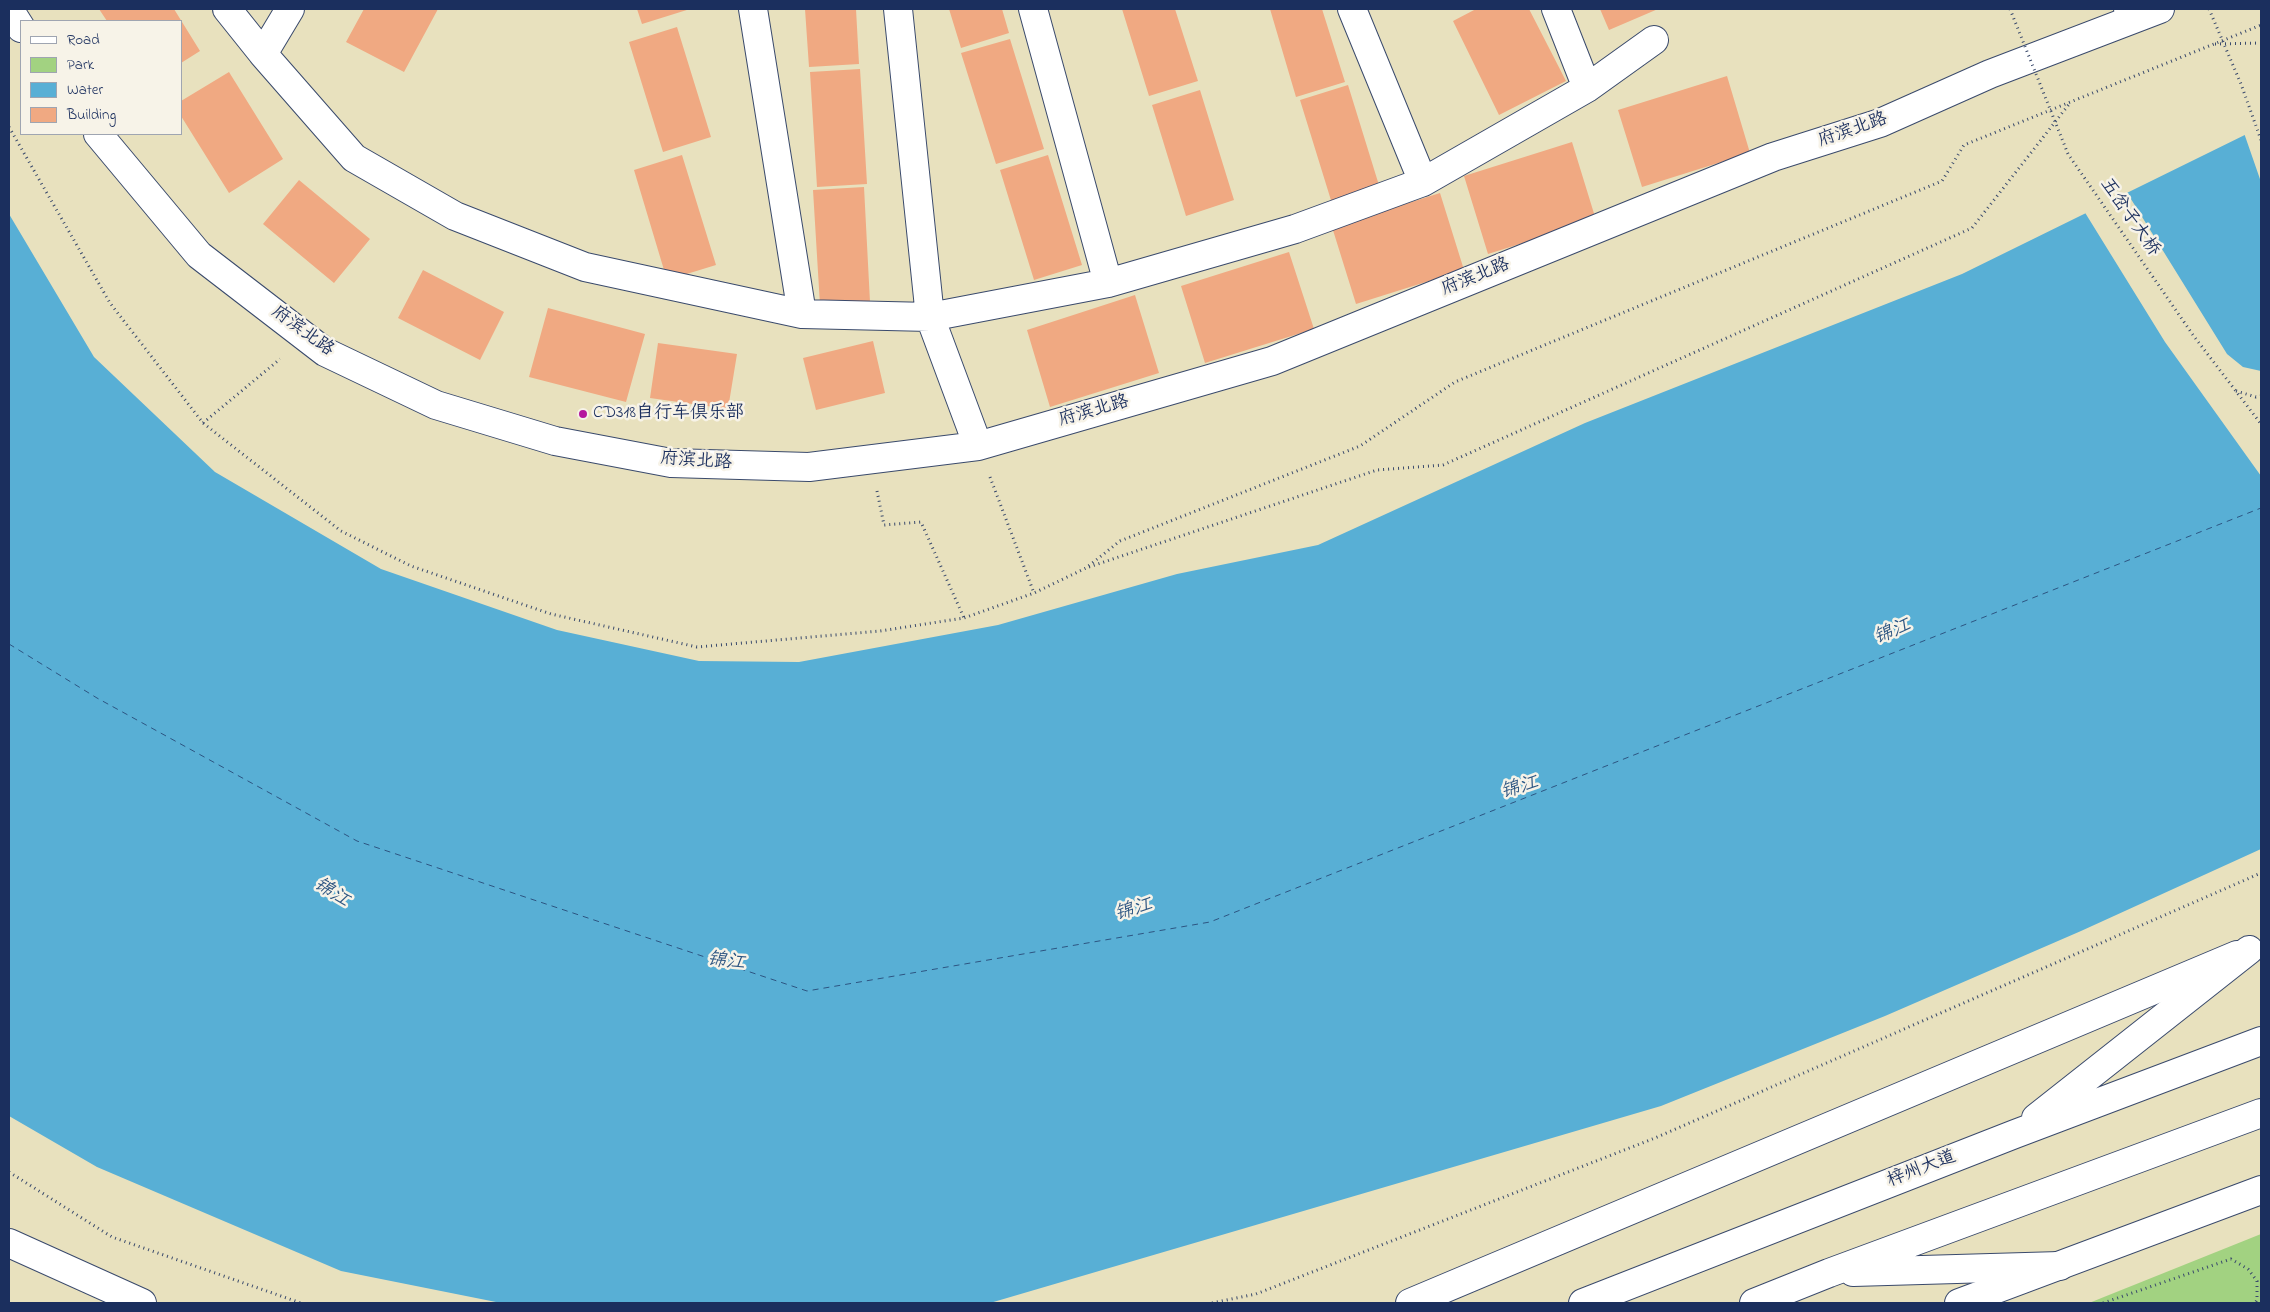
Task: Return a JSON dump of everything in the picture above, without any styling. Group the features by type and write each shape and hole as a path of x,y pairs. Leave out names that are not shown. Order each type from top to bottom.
{"main road":[{"path":"9,9 20,26"},
{"path":"227,9 263,54 354,158 455,216 585,267 802,314 930,317 1108,283 1295,229 1423,182 1587,88 1654,40"},
{"path":"263,54 290,9"},
{"path":"753,9 802,314"},
{"path":"898,9 930,317 978,446"},
{"path":"1033,9 1108,283"},
{"path":"1352,9 1423,182"},
{"path":"1556,9 1587,88"},
{"name":"府滨北路","path":"99,135 199,255 325,352 436,405 555,441 672,463 809,467 978,446 1272,361 1773,157 1880,123 2130,14 2160,9"},
{"path":"2015,1134 2255,948"},
{"path":"1410,1303 2255,948"},
{"name":"梓州大道","path":"1583,1303 2015,1134 2261,1041"},
{"path":"1754,1303 1829,1273 2261,1113"},
{"path":"1959,1303 2261,1190"},
{"path":"9,1243 142,1303"},
{"path":"1829,1273 2060,1266"}],"path":[{"name":"五岔子大桥","path":"2010,9 2068,154 2193,335 2261,424"},
{"path":"2210,9 2241,84 2261,140"},
{"path":"2212,44 2261,43"},
{"path":"1086,568 1377,470 1444,465 1972,228 2071,102"},
{"path":"203,422 306,338"},
{"path":"2236,391 2256,397 2261,396"},
{"path":"978,446 1034,593"},
{"path":"870,460 884,525 921,522 964,618"},
{"path":"1212,1303 1256,1294 1655,1138 2261,873"},
{"path":"9,1172 112,1237 301,1303"},
{"path":"2103,1303 2231,1259 2248,1269 2257,1281 2257,1300 2255,1303"}],"green space":[{"path":"2261,1234 2261,1303 2089,1303"}],"water":[{"name":"锦江","path":"2261,127 2261,849 2081,931 1885,1016 1661,1106 990,1303 501,1303 341,1271 97,1167 9,1116 9,214 94,357 215,472 381,569 557,630 699,661 799,662 998,625 1177,574 1318,545 1585,423 1962,274"}],"pier":[{"path":"2261,124 2261,182 2244,133"},
{"path":"2126,191 2227,354 2243,367 2261,371 2261,476 2165,342 2084,211"}],"building":[{"path":"99,9 174,9 181,20 106,20"},
{"path":"364,9 438,9 404,72 346,42"},
{"path":"637,9 690,9 642,24"},
{"path":"805,9 856,9 859,64 809,67"},
{"path":"949,9 1002,9 1009,33 961,48"},
{"path":"1122,9 1175,9 1198,81 1149,96"},
{"path":"1270,9 1322,9 1345,82 1296,97"},
{"path":"1476,9 1529,9 1566,81 1499,115 1453,21"},
{"path":"1600,9 1658,9 1609,30"},
{"path":"182,22 200,51 182,62"},
{"path":"677,27 711,137 663,152 629,42"},
{"path":"1010,39 1044,149 996,164 961,53"},
{"path":"860,69 867,184 817,187 810,72"},
{"path":"229,72 283,159 229,193 182,118 182,100"},
{"path":"1727,76 1750,153 1642,187 1618,110"},
{"path":"1348,85 1382,195 1334,210 1300,100"},
{"path":"1200,90 1234,200 1186,216 1152,105"},
{"path":"1572,142 1596,220 1488,254 1464,176"},
{"path":"682,155 716,265 667,280 634,170"},
{"path":"1048,155 1082,265 1034,280 1000,170"},
{"path":"299,180 370,239 334,283 263,224"},
{"path":"864,187 870,302 820,305 813,190"},
{"path":"1440,193 1464,270 1356,304 1332,227"},
{"path":"1289,252 1314,329 1205,363 1181,286"},
{"path":"423,270 504,312 480,360 398,318"},
{"path":"1135,295 1159,373 1050,407 1027,330"},
{"path":"548,308 645,334 626,402 529,377"},
{"path":"873,341 885,393 816,410 803,358"},
{"path":"658,343 737,354 728,409 650,398"}],"ferry route":[{"path":"9,644 97,698 357,841 807,991 1210,922 2261,508"}],"place":[{"name":"CD318自行车俱乐部","path":"583,414"}]}
